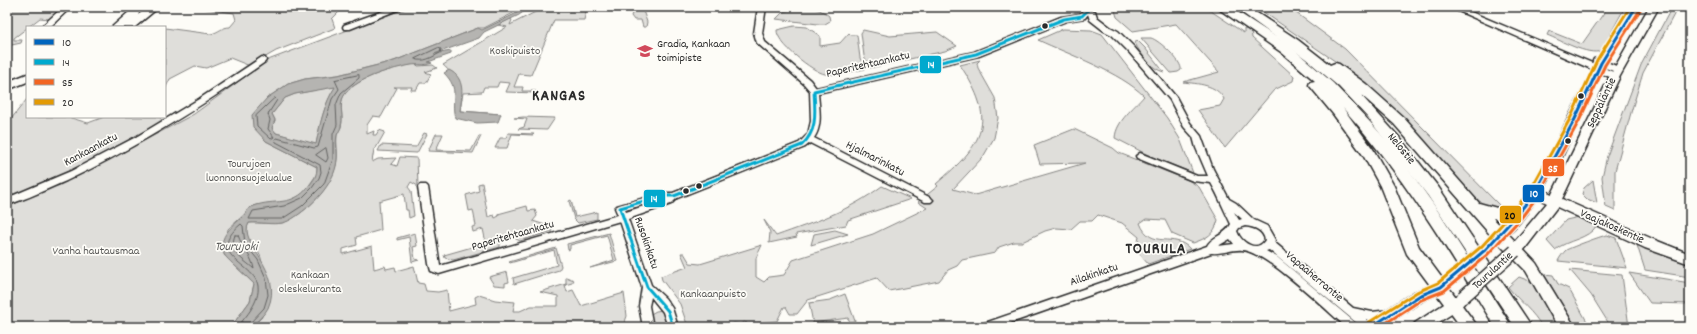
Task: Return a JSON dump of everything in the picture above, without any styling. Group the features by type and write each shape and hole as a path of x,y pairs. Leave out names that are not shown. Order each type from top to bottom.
{"highway":[{"name":"Nelostie","path":"1222,7 1266,37 1324,82 1360,119 1404,174 1504,327"},
{"name":"Nelostie","path":"1240,7 1294,44 1360,101 1420,172 1524,327"},
{"path":"1266,37 1326,97 1362,142 1381,175 1412,250 1441,287 1458,302 1470,327"},
{"path":"1294,44 1314,53 1333,66 1386,109 1415,138 1474,206 1488,216 1499,235 1535,272 1567,327"},
{"path":"1488,216 1517,215"}],"main road":[{"path":"118,26 141,7"},
{"path":"130,26 154,7"},
{"name":"Seppäläntie","path":"1534,193 1575,119 1599,66 1636,7"},
{"name":"Seppäläntie","path":"1556,198 1616,73 1654,7"},
{"path":"7,79 26,72"},
{"path":"7,86 26,78"},
{"name":"Tourulantie","path":"1372,327 1419,296 1441,287 1485,250 1517,215 1534,193"},
{"name":"Vaajakoskentie","path":"1534,193 1556,198 1690,259"},
{"name":"Tourulantie","path":"1420,327 1458,302 1515,251 1543,218 1556,198"},
{"name":"Vaajakoskentie","path":"1650,240 1690,250"}],"street":[{"path":"46,26 68,7"},
{"path":"347,27 401,7"},
{"name":"Paperitehtaankatu","path":"424,187 434,264 435,268 439,270 622,212 668,202 674,196 802,145 811,140 814,134 816,116 814,91 807,82 761,43 758,33 762,7"},
{"path":"1453,7 1616,73"},
{"path":"1088,10 1093,18 1115,33 1143,62 1173,99 1187,125 1190,136 1200,148 1214,180 1226,201 1226,206 1234,229 1234,238 1242,246 1256,250 1266,247 1269,244 1270,236 1265,229 1250,222 1233,205 1226,201"},
{"name":"Paperitehtaankatu","path":"814,91 976,54 1064,19 1082,16 1088,10"},
{"name":"Kankaankatu","path":"7,202 74,173 166,124 212,96 262,60"},
{"name":"Hjalmarinkatu","path":"811,140 928,200"},
{"path":"1140,156 1196,179 1214,180"},
{"name":"Rusokinkatu","path":"622,212 647,287 664,304 673,327"},
{"path":"1234,229 1250,222"},
{"name":"Ailakinkatu","path":"1211,249 1213,244 1234,229"},
{"name":"Vapaaherrantie","path":"1269,244 1362,321 1365,327"},
{"name":"Ailakinkatu","path":"986,327 1211,249 1220,250 1242,246"},
{"name":"Vapaaherrantie","path":"1256,250 1274,260 1353,327"},
{"name":"Rusokinkatu","path":"647,287 644,306 648,327"},
{"name":"Vapaaherrantie","path":"1347,309 1362,315 1372,316 1392,314"}],"green space":[{"path":"7,7 63,7 49,19 40,18 30,26 26,26 26,29 14,38 14,40 22,40 21,43 7,46"},
{"path":"194,7 344,7 332,19 335,28 276,51 250,66 230,58 206,68 195,66 170,79 166,87 166,28 211,34 230,27 236,20 234,13"},
{"path":"409,7 525,7 484,28 478,28 394,61 338,75 305,79 288,84 267,98 266,141 317,167 317,174 303,194 287,202 255,205 228,229 224,255 254,284 250,301 231,327 7,327 7,207 78,176 194,114 268,60"},
{"name":"Koskipuisto","path":"545,7 587,7 584,20 554,20 531,75 519,74 514,87 523,87 522,91 536,91 536,93 506,92 510,83 499,82 497,87 484,87 482,92 463,93 460,111 501,114 482,120 458,112 458,93 454,80 443,65 507,27 498,25 510,19 512,20 510,25"},
{"path":"629,7 642,8 647,22 646,27 643,27 641,20 634,20 631,16 634,9"},
{"path":"801,7 820,10 829,16 830,21 825,24 818,24 776,19 783,12"},
{"path":"1114,7 1205,7 1244,33 1244,29 1251,30 1252,38 1294,76 1293,81 1274,90 1225,148 1198,110 1220,106 1224,99 1221,94 1216,90 1200,84 1183,82 1219,72 1176,24 1133,31 1117,17"},
{"path":"1256,7 1288,7 1345,49 1503,209 1485,206 1467,190 1392,107 1348,70"},
{"path":"1608,7 1625,7 1601,51 1595,52 1582,49 1566,44 1547,35 1549,31 1582,44"},
{"path":"1672,7 1678,7 1643,73 1632,109 1615,171 1615,211 1606,207 1602,177 1607,156 1641,65"},
{"path":"794,26 807,27 820,36 820,46 840,43 849,33 851,35 857,35 860,58 865,69 840,74 825,74 812,68 796,56 778,36 777,30"},
{"path":"1063,29 1091,30 1102,34 1167,118 1180,139 1193,173 1152,157 1115,138 1116,132 1122,120 1144,96 1122,79 1038,40"},
{"path":"863,30 890,36 937,32 957,46 945,51 870,68 864,56 861,33"},
{"path":"1141,38 1151,38 1170,52 1181,66 1181,70 1171,73"},
{"path":"1137,40 1164,72 1155,68 1147,61 1135,43"},
{"name":"Kankaanpuisto","path":"980,60 977,63 978,68 995,98 998,118 994,138 983,157 953,189 975,195 1085,163 1040,164 1034,145 1074,129 1113,148 1119,153 1190,181 1199,187 1218,220 1212,233 1193,243 1172,234 1165,220 1146,219 1140,223 1150,236 1156,239 1177,241 1190,249 1148,264 1136,250 1139,237 1122,223 1098,215 1092,221 1080,221 1071,229 1056,228 1045,231 1022,242 1014,242 999,247 995,253 962,260 957,266 948,270 939,281 889,291 877,278 808,300 797,314 790,314 786,307 784,307 777,321 757,323 753,326 744,326 747,323 744,322 738,327 738,324 734,323 723,327 688,327 680,304 662,280 661,276 687,267 681,253 684,253 690,263 700,264 762,245 756,258 756,277 764,282 769,277 784,275 793,260 873,234 927,208 918,202 938,186 936,184 965,156 975,143 980,130 982,117 979,102 972,85 960,65"},
{"name":"Kankaan oleskeluranta","path":"416,64 418,66 433,65 437,68 425,72 431,74 426,83 420,83 416,90 411,90 412,87 394,87 397,88 381,117 373,116 367,125 367,134 374,131 373,135 376,135 379,130 385,132 374,149 372,162 378,159 396,158 391,164 397,166 400,157 417,158 418,186 411,182 408,187 411,191 414,216 409,218 408,210 406,210 404,194 379,201 381,230 356,237 357,245 343,249 343,254 372,246 374,269 385,266 386,269 395,267 396,271 414,266 418,283 424,284 426,291 438,292 447,290 449,311 476,304 475,297 479,295 495,300 515,302 513,311 520,311 531,306 558,306 558,296 540,292 566,284 566,277 574,280 572,283 565,285 567,292 573,290 581,306 624,293 627,316 623,327 252,327 262,317 263,287 261,258 250,242 247,234 249,223 282,223 293,218 311,205 325,188 335,169 337,156 337,135 342,123 341,105 343,97 348,90 376,74 398,67"},
{"path":"336,86 325,107 316,145 276,133 272,128 275,120 272,114 285,98 295,94"},
{"path":"26,100 26,118 71,118 88,123 101,118 160,118 163,121 76,168 7,198 7,124"},
{"path":"514,118 555,118 547,130 518,129 524,127 527,119"},
{"path":"424,133 427,134 417,153 378,151 381,145 416,147"},
{"path":"508,133 534,134 512,134 507,148 495,148 500,138 506,138"},
{"path":"436,134 443,134 436,150 471,151 479,136 481,136 473,153 428,151"},
{"path":"1593,180 1597,203 1587,199 1582,194 1584,188"},
{"path":"482,183 488,217 494,215 495,218 499,216 498,214 527,206 528,211 535,210 537,216 533,221 545,225 549,222 552,231 520,241 510,236 500,243 500,247 453,260 445,258 444,255 486,243 483,229 473,232 472,227 476,226 473,210 469,211 466,195 479,191 478,184"},
{"path":"882,186 911,199 848,220 846,225 796,234 797,237 769,243 770,232 764,220 776,236 818,221 844,209 870,195"},
{"path":"571,200 575,217 597,212 597,219 578,223 574,219 569,201"},
{"path":"1579,217 1597,225 1583,237 1560,246 1555,250 1547,241 1566,220"},
{"path":"835,230 848,234 811,245 814,234"},
{"path":"415,233 417,246 413,247 415,259 419,260 412,262 409,237 397,240 397,238"},
{"path":"609,233 617,261 590,268 614,260 607,235 570,245 570,249 568,250 567,244"},
{"path":"1607,235 1616,238 1627,268 1558,261 1566,250"},
{"path":"1636,242 1690,262 1690,277 1645,270"},
{"path":"556,248 561,266 559,270 514,284 513,278 557,265 554,250 510,263 509,262"},
{"path":"1570,270 1622,275 1629,327 1611,327 1591,295"},
{"path":"507,272 509,282 505,283 505,286 494,285 489,277"},
{"path":"1629,273 1690,283 1690,304 1650,303"},
{"path":"1544,274 1553,275 1558,284 1569,289 1590,327 1576,327"},
{"path":"1519,277 1535,283 1559,327 1542,327 1535,316 1508,287"},
{"path":"845,294 855,321 850,322 848,318 813,323 809,303 830,300"},
{"path":"663,310 669,327 653,327 649,315 656,311"}],"water":[{"name":"Tourujoki","path":"526,7 530,7 519,15 484,32 479,38 434,54 451,51 451,54 428,62 432,63 411,65 380,73 358,83 347,92 343,97 341,106 341,127 336,138 336,166 331,180 323,192 313,203 289,221 278,224 249,223 247,231 249,239 266,270 271,282 272,294 268,308 252,327 231,327 250,301 254,284 228,260 224,254 222,247 224,237 250,208 262,204 290,200 303,193 314,179 317,167 266,141 253,127 252,115 267,98 288,84 305,79 338,75 394,61 478,28 482,30","holes":["335,87 323,114 316,144 276,133 272,128 275,120 272,114 285,98 295,94"]},
{"path":"449,70 458,78 462,88 460,111 501,114 498,122 477,123 455,118 454,89 444,73"}],"transit line":[{"name":"20","path":"1368,323 1417,292 1438,283 1482,246 1513,212 1531,189 1571,117 1597,60 1630,7"},
{"name":"10","path":"1371,327 1419,296 1441,287 1485,250 1517,215 1535,192 1575,119 1601,63 1636,7"},
{"name":"14","path":"673,327 668,311 647,287 620,208 662,196 674,196 802,145 808,139 814,127 814,91 976,54 1064,19 1082,16 1088,10"},
{"name":"S5","path":"1380,327 1421,300 1444,291 1488,254 1521,218 1539,194 1579,121 1605,65 1640,10"}],"place":[{"name":"Gradia, Kankaan toimipiste","path":"645,51"}],"district":[{"name":"KANGAS","path":"559,96"},
{"name":"TOURULA","path":"1156,249"}],"park label":[{"name":"Tourujoen luonnonsuojelualue","path":"249,171"},
{"name":"Vanha hautausmaa","path":"96,251"}]}
